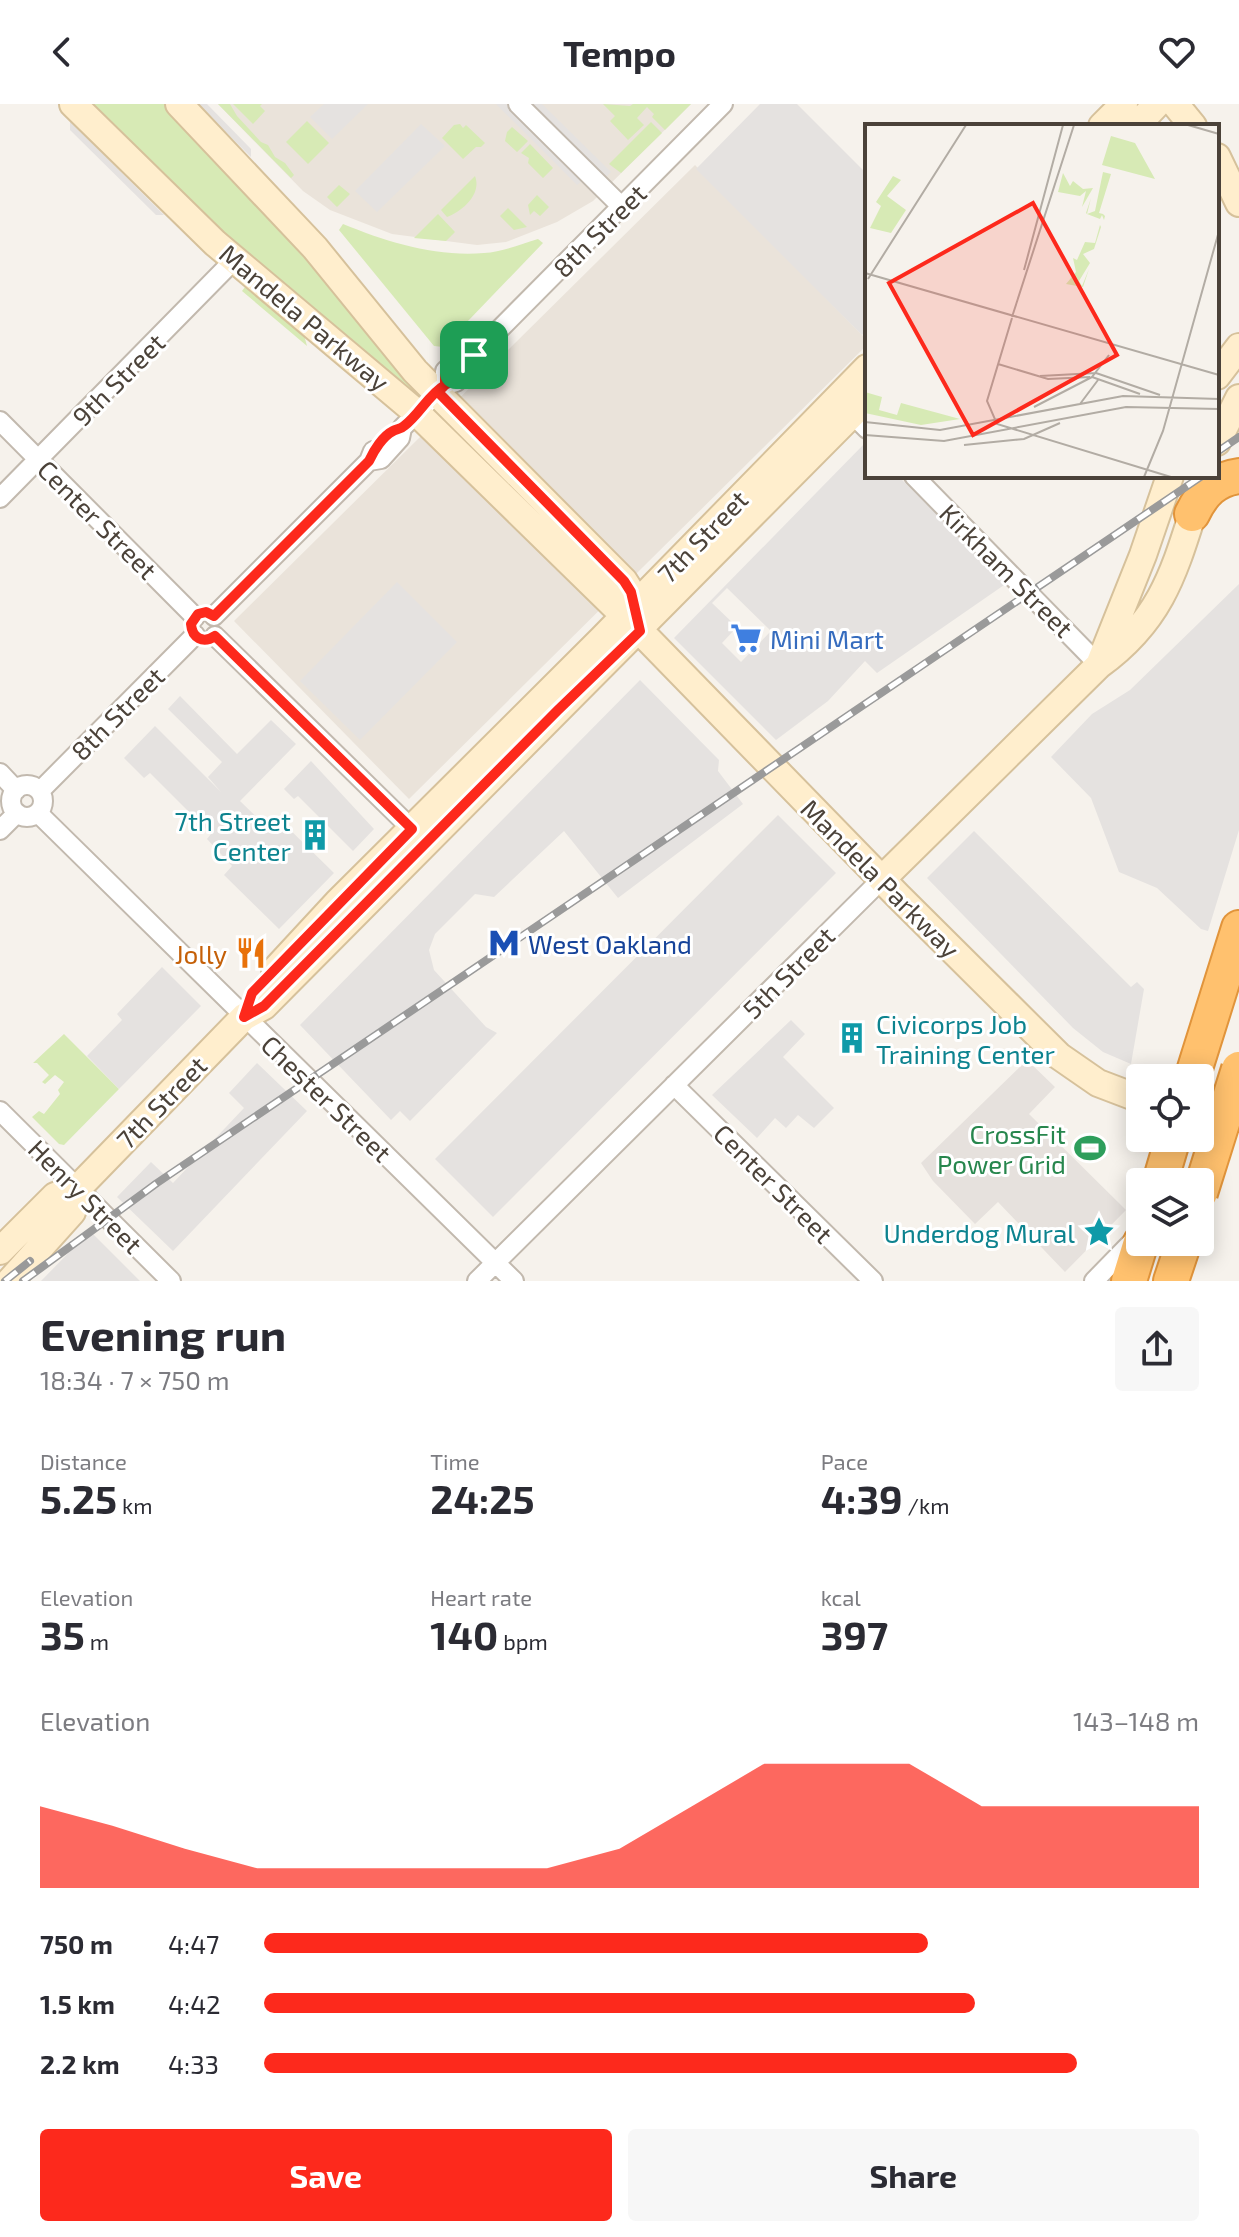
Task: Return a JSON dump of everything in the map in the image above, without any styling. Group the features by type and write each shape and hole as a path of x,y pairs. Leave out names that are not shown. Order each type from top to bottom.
{"highway":[{"path":"1192,514 1211,486 1239,476"},
{"path":"1196,1064 1239,928"},
{"path":"1209,1168 1237,1087"},
{"path":"1129,1281 1137,1256"},
{"path":"1171,1281 1179,1256"}],"main road":[{"name":"Mandela Parkway","path":"73,104 164,195 410,421 632,618 898,896 1059,1056 1098,1083 1126,1094"},
{"name":"Mandela Parkway","path":"179,104 282,211 415,371 441,389 624,581 632,618"},
{"path":"1104,124 1124,104"},
{"path":"1138,124 1157,104"},
{"path":"1175,104 1191,124"},
{"path":"1219,158 1239,181"},
{"path":"1219,160 1239,203"},
{"path":"1219,373 1239,347"},
{"name":"7th Street","path":"0,1251 55,1196 78,1188 244,1017 252,993 418,836 632,618 865,370"},
{"path":"1219,438 1239,398"},
{"name":"7th Street","path":"632,618 862,414"},
{"name":"5th Street","path":"1099,665 1143,555 1169,478"},
{"name":"5th Street","path":"883,878 1099,665 1123,648 1149,619 1169,584 1204,478"},
{"path":"1214,1096 1237,1087"},
{"name":"7th Street","path":"10,1281 72,1212 78,1188"}],"street":[{"path":"518,104 622,207"},
{"name":"8th Street","path":"214,616 369,461 381,459 410,421 441,389 445,371 462,355 474,355 723,104"},
{"name":"9th Street","path":"0,498 235,259"},
{"name":"Center Street","path":"0,421 195,626"},
{"name":"Kirkham Street","path":"916,478 1099,665"},
{"path":"206,612 219,623 215,636 202,640 195,626 206,612"},
{"name":"8th Street","path":"40,791 195,626"},
{"path":"215,636 418,836"},
{"path":"0,773 16,790"},
{"path":"31,785 40,791 43,800 38,813 25,817 17,813 12,799 16,790 31,785"},
{"path":"0,830 17,813"},
{"name":"Chester Street","path":"38,813 514,1281"},
{"name":"5th Street","path":"477,1281 883,878"},
{"name":"Center Street","path":"674,1085 873,1281"},
{"name":"Henry Street","path":"0,1111 171,1281"},
{"path":"1094,1281 1126,1248"}],"shaded area":[{"path":"197,104 207,104 251,149 251,157"},
{"path":"218,104 691,104 593,201 557,222 506,242 477,245 392,234 330,210 303,191"},
{"path":"324,104 368,104 332,139 310,117"},
{"path":"496,104 506,104 583,180 577,185"},
{"path":"533,104 542,104 611,172 606,177"},
{"path":"760,104 797,104 865,171 865,332 862,335 696,169"},
{"path":"70,121 164,215 156,215 70,130"},
{"path":"421,124 445,146 377,212 355,191"},
{"path":"695,165 865,338 865,347 409,799 234,621"},
{"path":"865,443 865,478 900,478 1007,583 877,673 865,661 828,701 776,740 674,638","holes":["727,588 771,631 741,662 722,643 737,627 712,603"]},
{"path":"397,582 457,642 360,740 300,681"},
{"path":"1239,584 1239,830 1208,931 1201,929 1157,888 1119,872 1091,798 1051,757 1092,714 1130,690"},
{"path":"640,680 719,760 718,771 743,804 618,898 564,831 494,897 475,894 435,934 429,950 434,970 486,1027 497,1033 410,1121 400,1111 391,1120 300,1025"},
{"path":"180,696 237,754 271,720 296,744 240,801 267,827 277,817 334,873 279,929 224,875 232,866 207,839 211,834 150,773 144,778 124,758 155,726 221,792 208,777 222,762 168,709"},
{"path":"311,761 374,829 353,851 298,796 294,799 284,789"},
{"path":"778,815 836,873 493,1217 435,1159"},
{"path":"974,831 1131,987 1137,982 1144,989 1131,1064 1103,1052 1073,1028 927,878"},
{"path":"162,967 201,1006 119,1089 87,1056 122,1020 117,1014"},
{"path":"791,1020 805,1034 783,1057 834,1108 814,1128 798,1115 786,1128 775,1118 757,1138 712,1095"},
{"path":"1027,1060 1055,1087 1029,1114 1126,1210 1065,1272 998,1202 975,1224 933,1181 921,1163"},
{"path":"257,1063 307,1111 173,1251 117,1197 151,1162 173,1183 244,1108 229,1093"},
{"path":"90,1231 140,1281 41,1281"}],"green space":[{"path":"88,104 165,104 276,217 414,389 407,389 231,244"},
{"path":"218,104 230,104 237,116 294,175 291,178"},
{"path":"233,104 262,104 260,106 265,111 253,124"},
{"path":"603,104 691,104 665,130 647,107 637,118 644,125 628,140 610,121 615,116"},
{"path":"307,121 329,143 308,164 286,142"},
{"path":"651,122 662,133 621,173 609,164"},
{"path":"460,124 463,128 466,125 485,143 463,159 442,138 454,125"},
{"path":"512,127 528,141 517,152 505,141"},
{"path":"530,144 553,168 543,178 528,163 529,158 521,153"},
{"path":"475,176 476,189 470,201 447,217 441,210"},
{"path":"339,185 350,194 337,207 327,197"},
{"path":"537,195 549,207 540,216 534,211 530,215 528,205"},
{"path":"508,208 527,227 514,230 500,216"},
{"path":"438,214 455,232 446,241 414,238"},
{"path":"343,224 394,242 447,253 491,252 538,239 543,243 443,347 434,346 339,230"},
{"path":"245,287 304,335 307,346 242,291"},
{"path":"64,1034 119,1089 64,1145 59,1144 32,1117 39,1111 44,1114 60,1094 58,1090 64,1082 55,1075 45,1084 42,1082 49,1075 33,1063"}],"railway":[{"path":"1219,451 1239,437"},
{"path":"23,1281 157,1183 1199,478"},
{"path":"5,1281 30,1261"}],"place":[{"name":"Mini Mart","path":"746,638"},
{"name":"7th Street Center","path":"315,835"},
{"name":"West Oakland","path":"504,943"},
{"name":"Jolly","path":"251,953"},
{"name":"Civicorps Job Training Center","path":"852,1038"},
{"name":"CrossFit Power Grid","path":"1090,1148"},
{"name":"Underdog Mural","path":"1099,1232"}],"route":[{"path":"474,355 462,355 445,371 445,385 438,392 624,581 631,592 640,631 264,1006 244,1017 252,993 412,829 215,636 207,640 198,638 192,632 191,624 198,614 206,612 214,616 369,461 374,450 392,431 402,428 438,392 445,385 456,382 472,367 474,355"}]}
